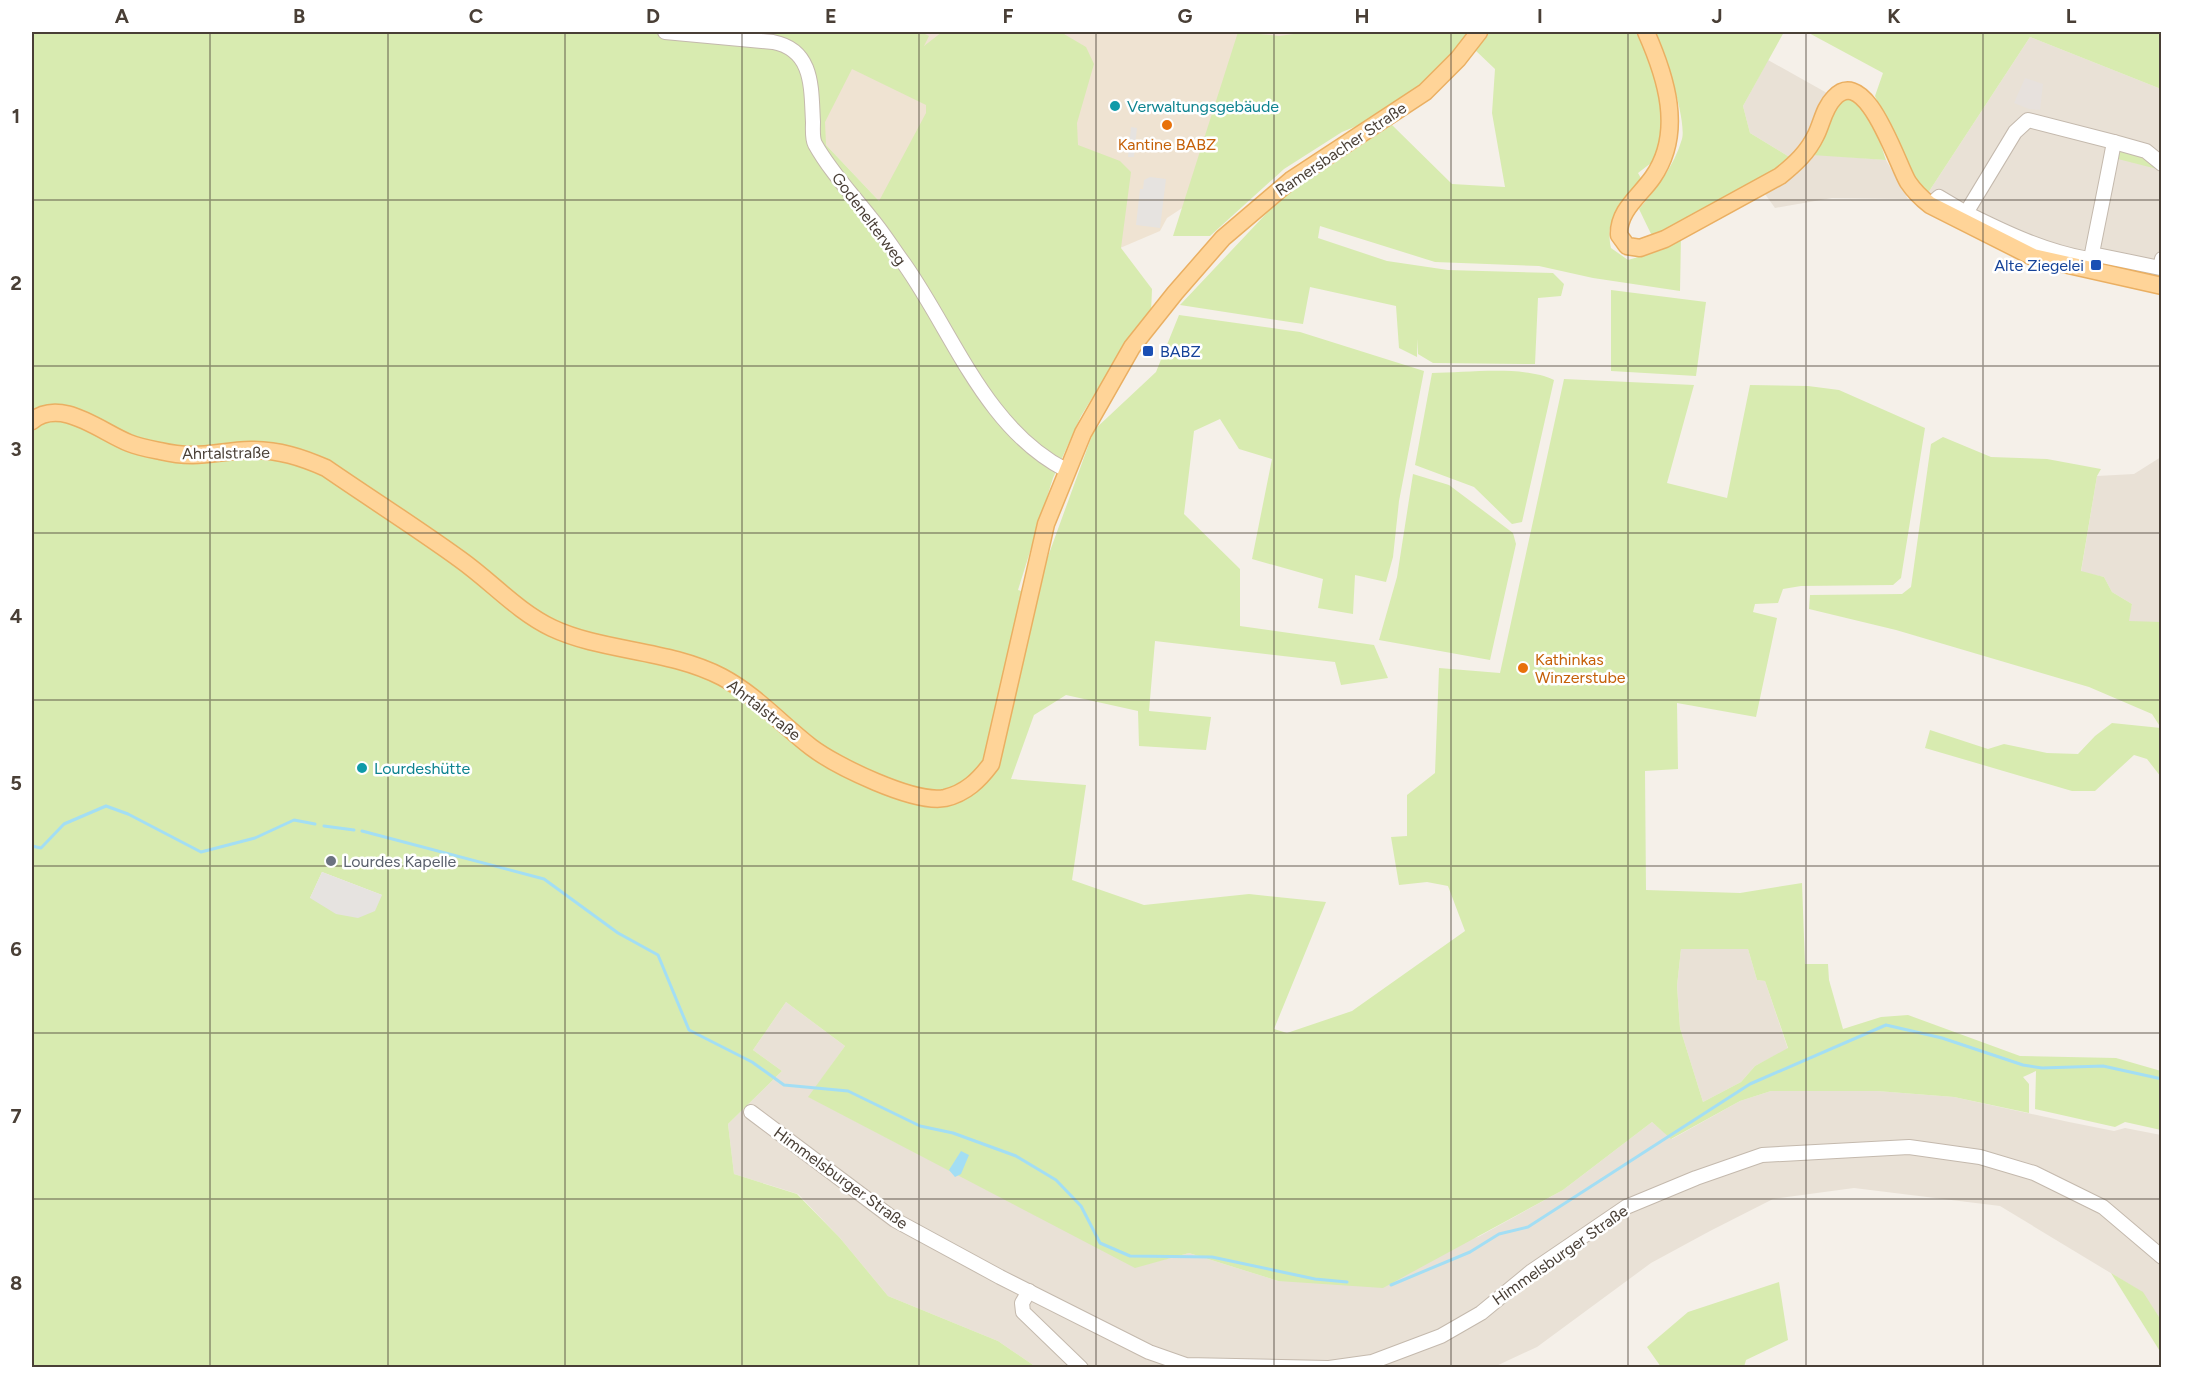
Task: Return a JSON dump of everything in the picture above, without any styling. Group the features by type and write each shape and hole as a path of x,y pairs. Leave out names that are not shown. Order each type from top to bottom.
{"main road":[{"name":"Ramersbacher Straße","path":"1154,318 1231,231 1291,180 1425,92 1458,59 1479,32"},
{"path":"1646,32 1666,89 1670,134 1662,162 1624,213 1620,236 1627,246 1640,248 1665,239 1780,176 1797,162 1809,147 1831,101 1840,93 1859,95 1869,101 1908,182 1918,196 1930,205 2033,257 2090,262 2162,286"},
{"name":"Ahrtalstraße","path":"32,421 52,412 68,415 130,443 183,455 200,457 249,450 285,452 305,458 326,468 464,562 535,620 587,640 647,651 722,677 749,695 828,759 876,781 932,799 946,797 967,789 991,764 1037,558 1066,470 1101,397 1154,318"}],"street":[{"name":"Godenelterweg","path":"665,32 773,42 788,45 799,53 810,84 813,141 826,164 872,219 922,290 977,385 1021,440 1043,459 1066,470"},
{"path":"1966,213 1993,178 2015,132 2028,120 2146,151 2162,165"},
{"path":"2090,262 2114,142"},
{"path":"1930,205 1939,197 1966,213 2038,247 2088,259 2090,262 2161,265"},
{"name":"Himmelsburger Straße","path":"751,1112 895,1220 1149,1352 1185,1365 1329,1368 1372,1362 1450,1331 1481,1313 1532,1271 1626,1207 1696,1178 1762,1155 1909,1148 1980,1157 2034,1173 2103,1207 2162,1257"},
{"path":"1029,1291 1023,1303 1023,1312 1081,1368"}],"shaded area":[{"path":"726,32 1475,32 1293,135 1167,218 1160,231 1106,254 879,201 826,145 792,39"},
{"path":"2030,37 2161,89 2161,279 2053,256 1926,196"},
{"path":"1768,60 1827,93 1807,134 1791,158 1750,133 1743,106"},
{"path":"2025,78 2043,84 2040,110 2029,109 2014,103"},
{"path":"1131,127 1137,128 1134,157 1128,157"},
{"path":"1811,154 1886,160 1908,199 1832,198 1775,208 1765,194 1789,178"},
{"path":"1150,177 1166,179 1160,228 1136,225 1140,189 1143,189 1144,180"},
{"path":"2161,457 2161,622 2128,622 2132,604 2112,592 2104,577 2081,572 2097,476 2134,474"},
{"path":"322,872 382,895 375,911 358,918 336,914 310,898"},
{"path":"1681,949 1748,949 1757,980 1765,981 1788,1049 1755,1066 1741,1082 1703,1102 1680,1028 1677,986"},
{"path":"786,1002 845,1046 809,1097 1135,1267 1189,1253 1278,1281 1478,1237 1563,1190 1652,1122 1672,1139 1740,1101 1771,1091 1877,1091 1954,1097 2114,1131 2125,1128 2161,1135 2161,1320 2142,1292 2000,1206 1854,1188 1773,1199 1651,1263 1537,1347 1494,1367 1036,1367 998,1341 888,1296 840,1238 798,1194 734,1174 728,1124 782,1071 753,1050"}],"green space":[{"path":"32,32 921,32 929,36 924,46 942,32 1065,32 1064,34 1086,47 1094,64 1077,123 1078,145 1120,161 1131,172 1121,248 1152,289 1151,313 1129,338 1081,416 1053,478 1018,590 1034,595 1094,430 1156,372 1179,315 1300,332 1424,371 1399,501 1393,557 1386,582 1355,575 1353,614 1318,608 1323,579 1252,559 1272,459 1239,449 1220,419 1194,431 1184,514 1240,569 1240,626 1374,645 1388,678 1341,685 1335,662 1155,641 1149,711 1211,717 1206,750 1139,746 1138,711 1066,695 1034,715 1011,779 1086,785 1072,880 1144,905 1249,894 1326,902 1274,1029 1287,1033 1352,1011 1465,931 1448,886 1427,882 1399,885 1391,837 1407,836 1407,795 1435,773 1439,668 1500,673 1564,379 1694,385 1667,483 1727,498 1750,385 1808,386 1839,390 1925,428 1901,578 1893,585 1801,586 1783,589 1778,603 1755,604 1753,612 1777,618 1756,717 1677,703 1678,769 1645,771 1646,890 1740,893 1802,883 1805,964 1828,964 1829,980 1843,1029 1881,1017 1908,1015 2020,1056 2116,1058 2161,1071 2161,1130 2125,1122 2115,1127 2035,1109 2036,1071 2023,1077 2029,1084 2029,1113 1954,1097 1877,1091 1771,1091 1740,1101 1671,1139 1652,1122 1563,1190 1383,1288 1278,1281 1189,1253 1135,1268 808,1097 845,1046 786,1002 753,1050 782,1071 728,1124 734,1174 797,1194 840,1238 888,1296 998,1341 1036,1367 32,1367","holes":["852,69 926,105 926,113 879,201 826,145 825,122","322,872 382,895 310,898","1681,949 1748,949 1757,980 1765,981 1788,1048 1755,1066 1741,1082 1703,1102 1680,1028 1677,986"]},
{"path":"1238,32 1279,36 1309,32 1475,32 1430,81 1388,113 1342,132 1284,169 1210,236 1173,236"},
{"path":"1485,32 1635,32 1645,49 1654,74 1664,119 1655,160 1638,173 1642,180 1622,203 1613,218 1610,227 1611,248 1628,260 1662,250 1681,237 1680,291 1593,278 1539,266 1435,262 1320,226 1318,238 1387,261 1448,270 1553,273 1564,284 1561,296 1538,298 1535,364 1433,363 1418,354 1417,339 1417,357 1399,348 1396,306 1310,287 1303,324 1180,305 1281,198 1392,125 1452,184 1505,187 1492,113 1495,69 1474,49"},
{"path":"1655,32 1784,32 1743,106 1750,133 1791,158 1737,195 1657,238 1652,236 1639,209 1670,167 1679,149 1683,130 1674,85"},
{"path":"1807,32 2161,32 2161,89 2030,37 1926,196 1907,168 1875,96 1883,73"},
{"path":"1849,99 1869,117 1886,160 1812,155 1836,104"},
{"path":"2117,145 2145,153 2161,170 2114,158"},
{"path":"1611,290 1706,302 1696,376 1611,371"},
{"path":"1511,371 1542,375 1554,380 1522,522 1512,524 1474,487 1415,465 1432,373"},
{"path":"1943,437 1991,457 2047,459 2101,469 2097,476 2081,571 2104,577 2112,592 2132,604 2129,621 2161,622 2161,728 2152,714 2089,687 1896,630 1809,609 1810,595 1902,594 1911,587 1931,444"},
{"path":"1413,474 1449,485 1513,533 1516,544 1490,660 1379,640 1397,577"},
{"path":"2112,723 2161,728 2161,777 2147,759 2134,755 2095,791 2072,791 1925,748 1930,730 1988,749 2004,744 2047,753 2078,754 2095,736"},
{"path":"2111,1273 2143,1292 2161,1320 2161,1353"},
{"path":"1779,1282 1788,1340 1746,1360 1744,1367 1661,1367 1647,1347 1688,1312"}],"water":[{"path":"961,1151 969,1155 961,1174 955,1177 949,1170"}],"waterway":[{"path":"32,846 41,848 64,824 106,806 128,814 201,852 255,838 294,820 315,824"},
{"path":"324,826 354,830"},
{"path":"362,831 544,879 618,933 658,955 689,1030 752,1062 784,1085 848,1091 920,1126 953,1133 1016,1156 1056,1180 1081,1206 1100,1243 1130,1256 1212,1257 1315,1279 1347,1282"},
{"path":"1391,1285 1470,1252 1499,1234 1528,1227 1750,1084 1886,1025 1942,1038 2023,1065 2042,1068 2103,1066 2162,1079"}],"place":[{"name":"Verwaltungsgebäude","path":"1115,106"},
{"name":"Kantine BABZ","path":"1167,125"},
{"name":"Alte Ziegelei","path":"2096,265"},
{"name":"BABZ","path":"1148,351"},
{"name":"Kathinkas Winzerstube","path":"1523,668"},
{"name":"Lourdeshütte","path":"362,768"},
{"name":"Lourdes Kapelle","path":"331,861"}]}
